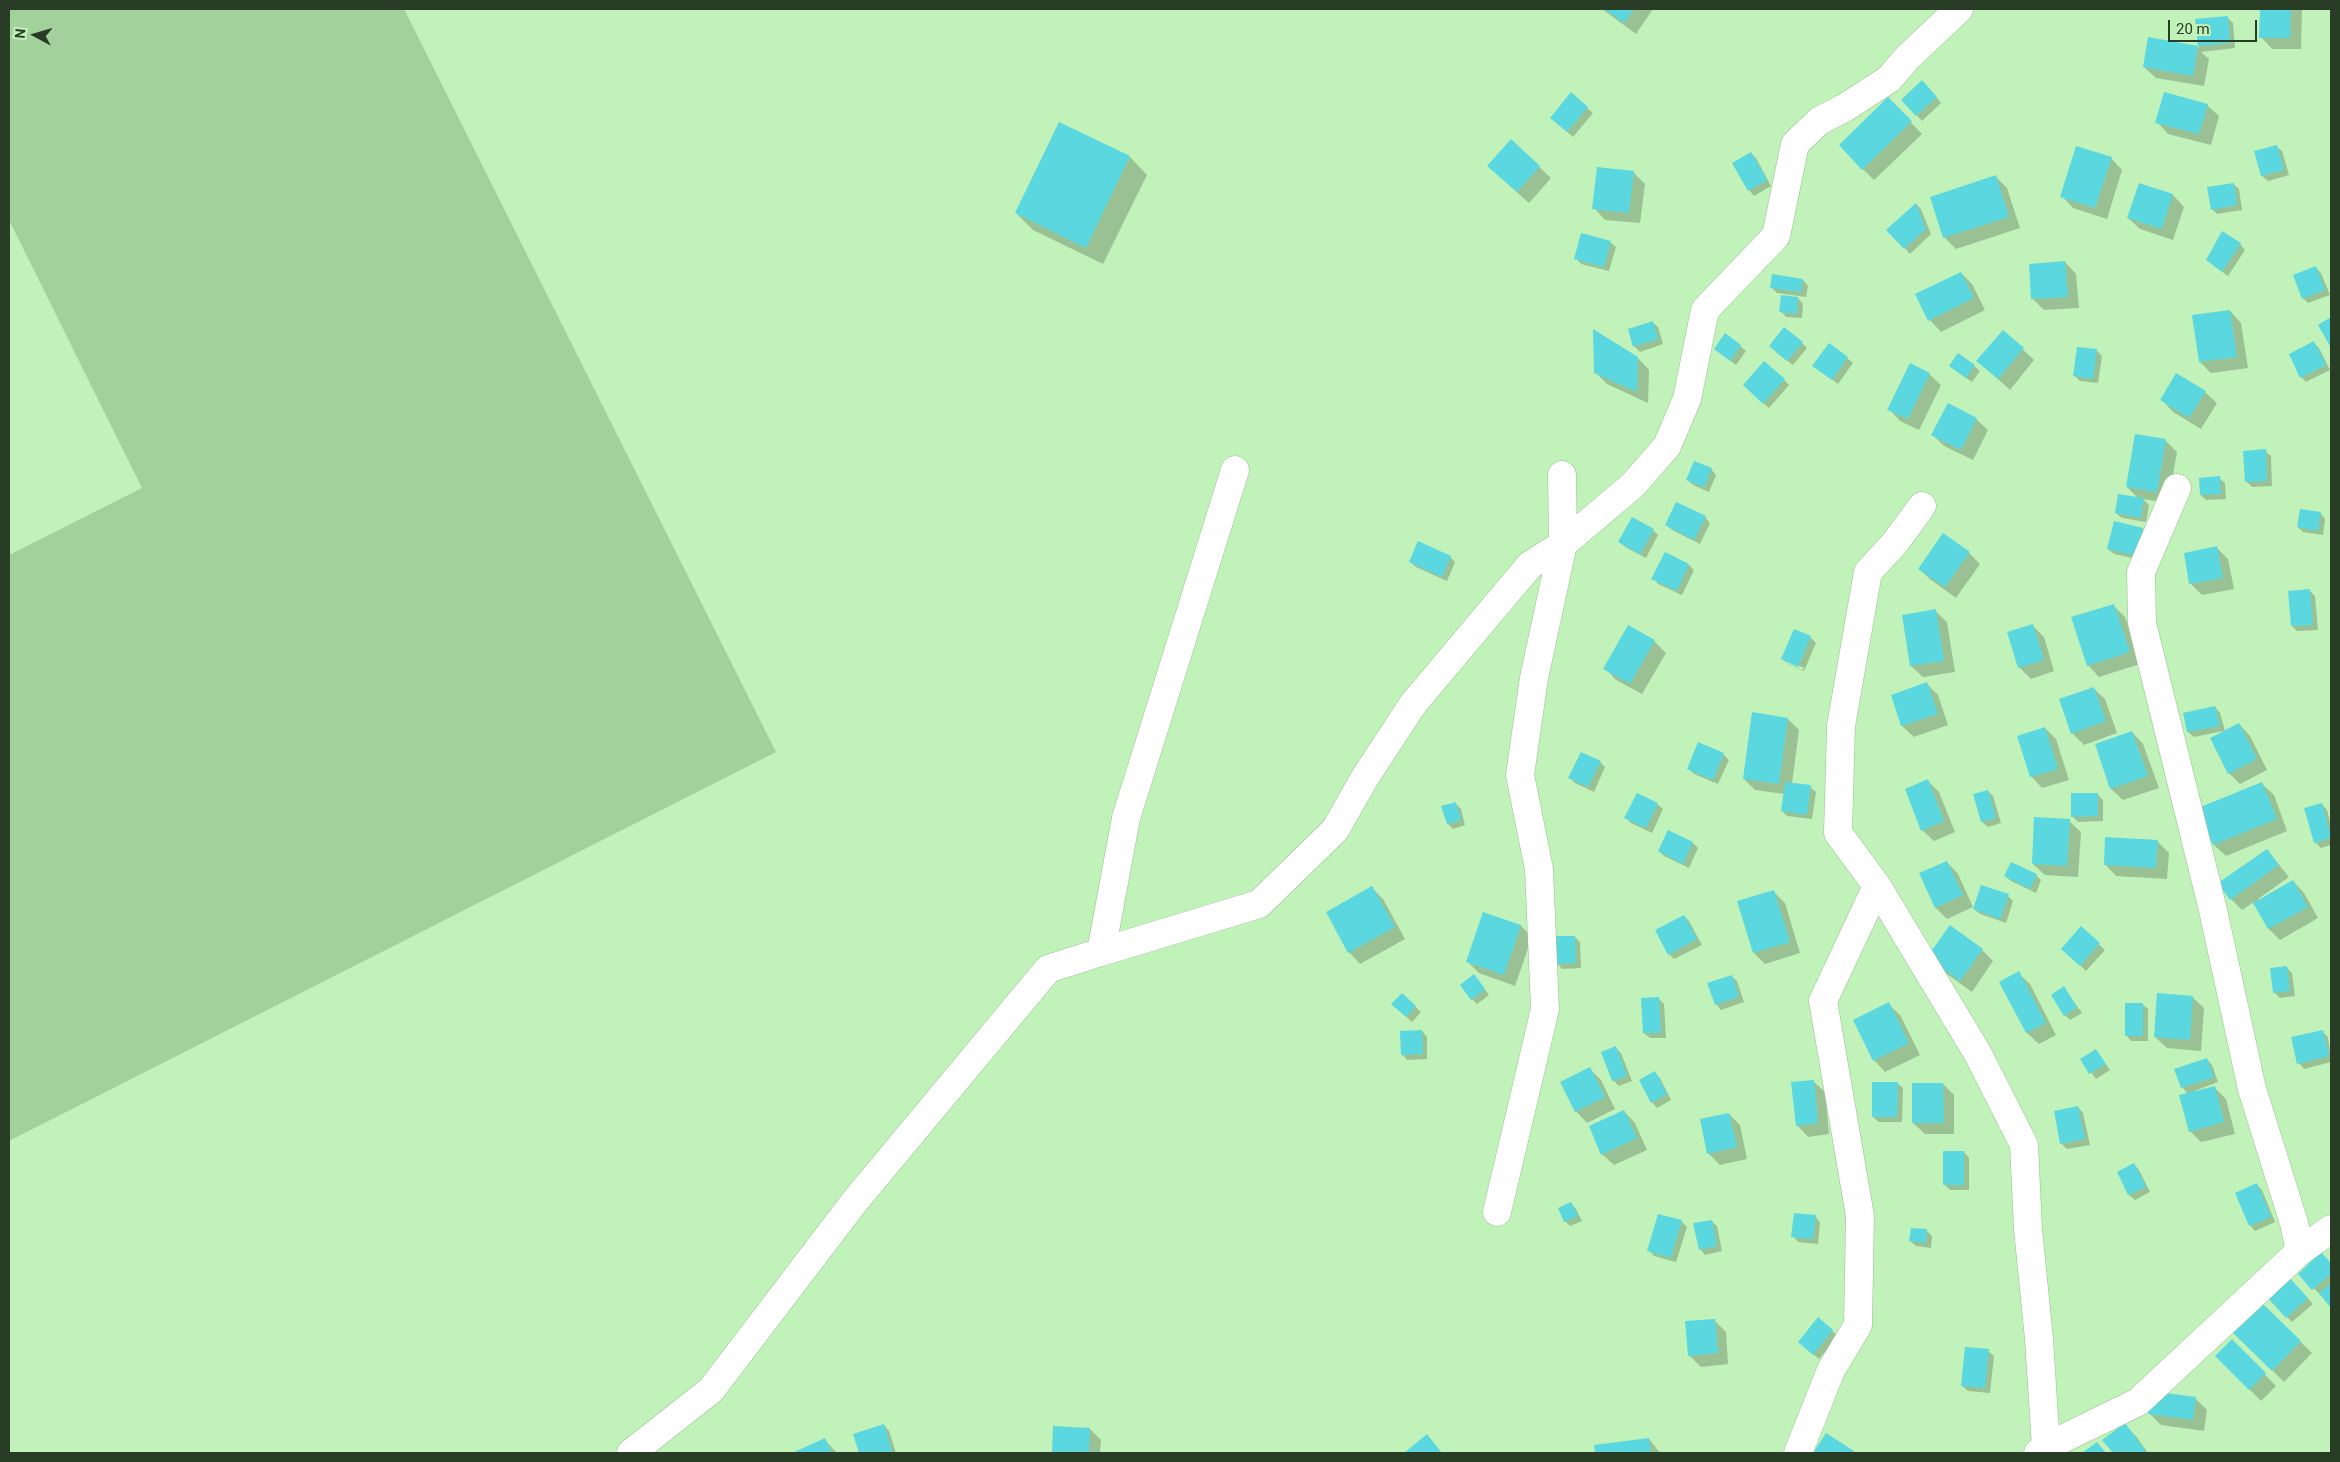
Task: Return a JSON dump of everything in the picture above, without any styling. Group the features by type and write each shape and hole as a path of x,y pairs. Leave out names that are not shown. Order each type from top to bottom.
{"street":[{"path":"631,1453 711,1390 855,1201 1048,969 1258,904 1335,830 1364,779 1413,704 1530,565 1563,544 1633,485 1668,446 1687,399 1705,310 1776,236 1794,144 1819,121 1846,107 1889,79 1908,57 1959,9"},
{"path":"1100,952 1126,818 1235,470"},
{"path":"1498,1212 1545,1009 1539,869 1520,775 1534,678 1563,544 1562,475"},
{"path":"2177,488 2140,572 2142,623 2213,910 2252,1089 2294,1223 2300,1251"},
{"path":"1922,506 1894,544 1868,572 1841,726 1838,833 1878,886 1978,1054 2024,1144 2028,1229 2038,1339 2042,1450 2138,1402 2300,1251 2331,1229"},
{"path":"1798,1453 1831,1370 1858,1325 1860,1216 1823,1000 1878,886"}],"green space":[{"path":"9,9 404,9 776,752 9,1141 9,555 142,488 9,220"}],"building":[{"path":"1604,9 1634,9 1624,23"},
{"path":"2260,9 2291,9 2290,38 2259,38"},
{"path":"2228,16 2230,43 2198,46 2195,19"},
{"path":"2148,37 2198,46 2193,76 2143,67"},
{"path":"1922,80 1937,97 1916,116 1901,100"},
{"path":"1571,92 1588,107 1567,132 1550,118"},
{"path":"2164,92 2208,104 2199,134 2155,123"},
{"path":"1888,97 1912,121 1862,170 1839,145"},
{"path":"1059,122 1130,156 1086,248 1015,213"},
{"path":"1511,139 1540,166 1517,192 1487,166"},
{"path":"2277,145 2284,170 2261,176 2254,151"},
{"path":"2076,146 2112,157 2095,208 2060,197"},
{"path":"1751,152 1767,180 1748,191 1732,163"},
{"path":"1597,167 1634,171 1629,213 1592,209"},
{"path":"1996,175 2009,217 1943,238 1930,197"},
{"path":"2139,183 2173,194 2162,229 2127,218"},
{"path":"2234,183 2237,205 2211,210 2207,187"},
{"path":"1916,203 1926,229 1904,249 1886,230"},
{"path":"2222,231 2241,243 2222,272 2206,260"},
{"path":"1581,233 1611,241 1604,267 1574,259"},
{"path":"2065,261 2068,297 2031,299 2029,264"},
{"path":"2316,266 2325,290 2302,299 2293,275"},
{"path":"1961,272 1974,298 1928,321 1915,294"},
{"path":"1772,274 1803,279 1801,292 1770,288"},
{"path":"1781,295 1798,297 1797,314 1779,312"},
{"path":"2230,310 2237,357 2199,362 2192,315"},
{"path":"2331,317 2331,348 2318,325"},
{"path":"1653,321 1658,339 1633,347 1628,329"},
{"path":"1784,327 1803,342 1787,361 1769,346"},
{"path":"1593,329 1638,357 1637,392 1594,373"},
{"path":"2003,330 2024,348 1998,379 1976,361"},
{"path":"1725,333 1741,345 1730,361 1714,349"},
{"path":"2314,341 2326,365 2300,378 2289,354"},
{"path":"1829,343 1848,357 1832,380 1812,366"},
{"path":"2077,347 2097,349 2093,379 2073,376"},
{"path":"1958,353 1975,365 1966,378 1949,366"},
{"path":"1764,361 1785,379 1763,404 1743,385"},
{"path":"1910,363 1930,373 1908,419 1887,410"},
{"path":"2176,373 2206,391 2189,418 2160,400"},
{"path":"1948,403 1977,418 1961,450 1931,435"},
{"path":"2135,434 2166,439 2157,492 2126,487"},
{"path":"2266,449 2267,481 2245,482 2243,451"},
{"path":"1694,461 1712,468 1704,487 1686,480"},
{"path":"2220,476 2221,494 2200,495 2199,478"},
{"path":"2118,494 2144,498 2141,518 2115,513"},
{"path":"1676,502 1706,516 1694,540 1665,525"},
{"path":"2300,509 2321,512 2318,531 2297,527"},
{"path":"1632,517 1654,529 1640,554 1618,542"},
{"path":"2114,521 2143,528 2137,556 2107,549"},
{"path":"1943,533 1970,552 1945,587 1918,569"},
{"path":"1418,541 1451,556 1442,577 1409,562"},
{"path":"2217,546 2223,578 2189,584 2184,553"},
{"path":"1665,552 1689,564 1677,591 1651,579"},
{"path":"2310,589 2313,625 2291,626 2288,591"},
{"path":"2114,604 2130,652 2087,666 2071,617"},
{"path":"1936,609 1944,661 1910,666 1902,615"},
{"path":"2033,624 2044,660 2018,668 2007,632"},
{"path":"1628,625 1655,640 1630,684 1603,669"},
{"path":"1794,629 1811,636 1798,667 1781,659"},
{"path":"1927,682 1938,714 1901,726 1891,695"},
{"path":"2094,687 2106,721 2071,734 2059,699"},
{"path":"2215,706 2220,726 2187,732 2183,713"},
{"path":"1752,712 1788,718 1779,784 1743,779"},
{"path":"2239,723 2257,759 2228,774 2210,738"},
{"path":"2045,727 2058,769 2030,777 2017,736"},
{"path":"2132,731 2148,776 2110,789 2095,744"},
{"path":"1698,742 1724,753 1713,780 1687,769"},
{"path":"1581,752 1601,761 1588,787 1568,778"},
{"path":"1928,779 1944,821 1921,831 1905,789"},
{"path":"1785,782 1811,785 1807,815 1781,811"},
{"path":"2262,782 2277,819 2213,845 2198,808"},
{"path":"1988,790 1996,818 1981,822 1973,794"},
{"path":"1637,793 1658,803 1646,828 1624,818"},
{"path":"2071,793 2098,793 2098,816 2071,817"},
{"path":"1456,802 1461,820 1447,824 1441,806"},
{"path":"2322,803 2331,838 2314,843 2304,808"},
{"path":"2034,817 2070,819 2067,866 2032,864"},
{"path":"1668,830 1693,842 1683,864 1658,851"},
{"path":"2105,837 2158,840 2156,868 2104,865"},
{"path":"2267,849 2279,865 2230,900 2218,883"},
{"path":"1947,861 1963,895 1935,908 1919,873"},
{"path":"2011,862 2037,874 2030,889 2004,876"},
{"path":"2293,880 2308,907 2268,929 2253,903"},
{"path":"1981,885 2009,894 2000,919 1973,909"},
{"path":"1372,886 1395,927 1348,953 1326,912"},
{"path":"1774,890 1790,942 1753,953 1737,901"},
{"path":"1483,912 1521,925 1504,975 1466,962"},
{"path":"1684,915 1697,939 1668,955 1655,930"},
{"path":"1950,925 1983,949 1960,981 1927,957"},
{"path":"2081,926 2100,943 2080,966 2061,949"},
{"path":"1555,936 1575,936 1576,963 1555,964"},
{"path":"2287,966 2290,991 2273,993 2270,968"},
{"path":"2019,971 2046,1023 2026,1033 1999,982"},
{"path":"1474,974 1485,989 1471,1000 1460,985"},
{"path":"1732,975 1739,997 1715,1005 1707,983"},
{"path":"2064,986 2077,1007 2064,1016 2051,995"},
{"path":"1402,993 1416,1006 1406,1017 1391,1004"},
{"path":"2157,993 2193,996 2190,1040 2154,1037"},
{"path":"1659,997 1661,1033 1643,1033 1641,998"},
{"path":"1889,1002 1909,1043 1873,1061 1853,1020"},
{"path":"2125,1003 2143,1003 2143,1036 2125,1036"},
{"path":"1422,1030 1423,1054 1401,1055 1400,1031"},
{"path":"2323,1030 2329,1056 2297,1064 2291,1037"},
{"path":"1616,1046 1627,1076 1612,1081 1601,1052"},
{"path":"2096,1049 2106,1064 2089,1074 2080,1059"},
{"path":"2207,1058 2214,1077 2181,1088 2174,1069"},
{"path":"1590,1067 1605,1097 1575,1112 1560,1082"},
{"path":"1655,1071 1667,1094 1651,1103 1639,1080"},
{"path":"1814,1080 1818,1123 1796,1126 1791,1082"},
{"path":"1872,1082 1898,1082 1897,1117 1872,1117"},
{"path":"1912,1083 1943,1083 1944,1123 1912,1123"},
{"path":"2215,1086 2224,1122 2189,1132 2179,1095"},
{"path":"2078,1106 2085,1139 2060,1144 2054,1111"},
{"path":"1624,1110 1637,1138 1601,1155 1589,1126"},
{"path":"1729,1113 1737,1147 1707,1154 1700,1119"},
{"path":"1943,1151 1964,1151 1964,1185 1943,1185"},
{"path":"2134,1163 2146,1187 2128,1195 2117,1172"},
{"path":"2257,1183 2271,1217 2249,1226 2235,1193"},
{"path":"1571,1202 1578,1216 1564,1222 1558,1208"},
{"path":"1794,1213 1816,1215 1813,1239 1791,1237"},
{"path":"1658,1214 1682,1220 1671,1258 1647,1251"},
{"path":"1712,1220 1717,1246 1699,1250 1693,1223"},
{"path":"1911,1228 1927,1229 1926,1243 1909,1241"},
{"path":"2321,1252 2331,1263 2331,1274 2312,1290 2298,1274"},
{"path":"2287,1275 2308,1298 2286,1318 2266,1296"},
{"path":"2331,1283 2331,1308 2319,1293"},
{"path":"2259,1300 2301,1341 2272,1371 2230,1330"},
{"path":"1818,1317 1833,1330 1813,1355 1798,1342"},
{"path":"1715,1319 1718,1353 1688,1356 1685,1321"},
{"path":"2232,1339 2266,1373 2249,1390 2215,1356"},
{"path":"1965,1347 1989,1349 1985,1388 1961,1386"},
{"path":"2151,1391 2196,1397 2193,1420 2148,1414"},
{"path":"2125,1423 2147,1453 2113,1453 2102,1440"},
{"path":"884,1424 892,1451 859,1453 853,1434"},
{"path":"1053,1426 1090,1428 1089,1453 1052,1453"},
{"path":"1826,1433 1854,1451 1853,1453 1813,1453"},
{"path":"1427,1434 1442,1453 1404,1453"},
{"path":"825,1438 832,1453 792,1453"},
{"path":"1649,1438 1651,1453 1595,1453 1594,1445"},
{"path":"2097,1442 2106,1453 2082,1453"}]}
